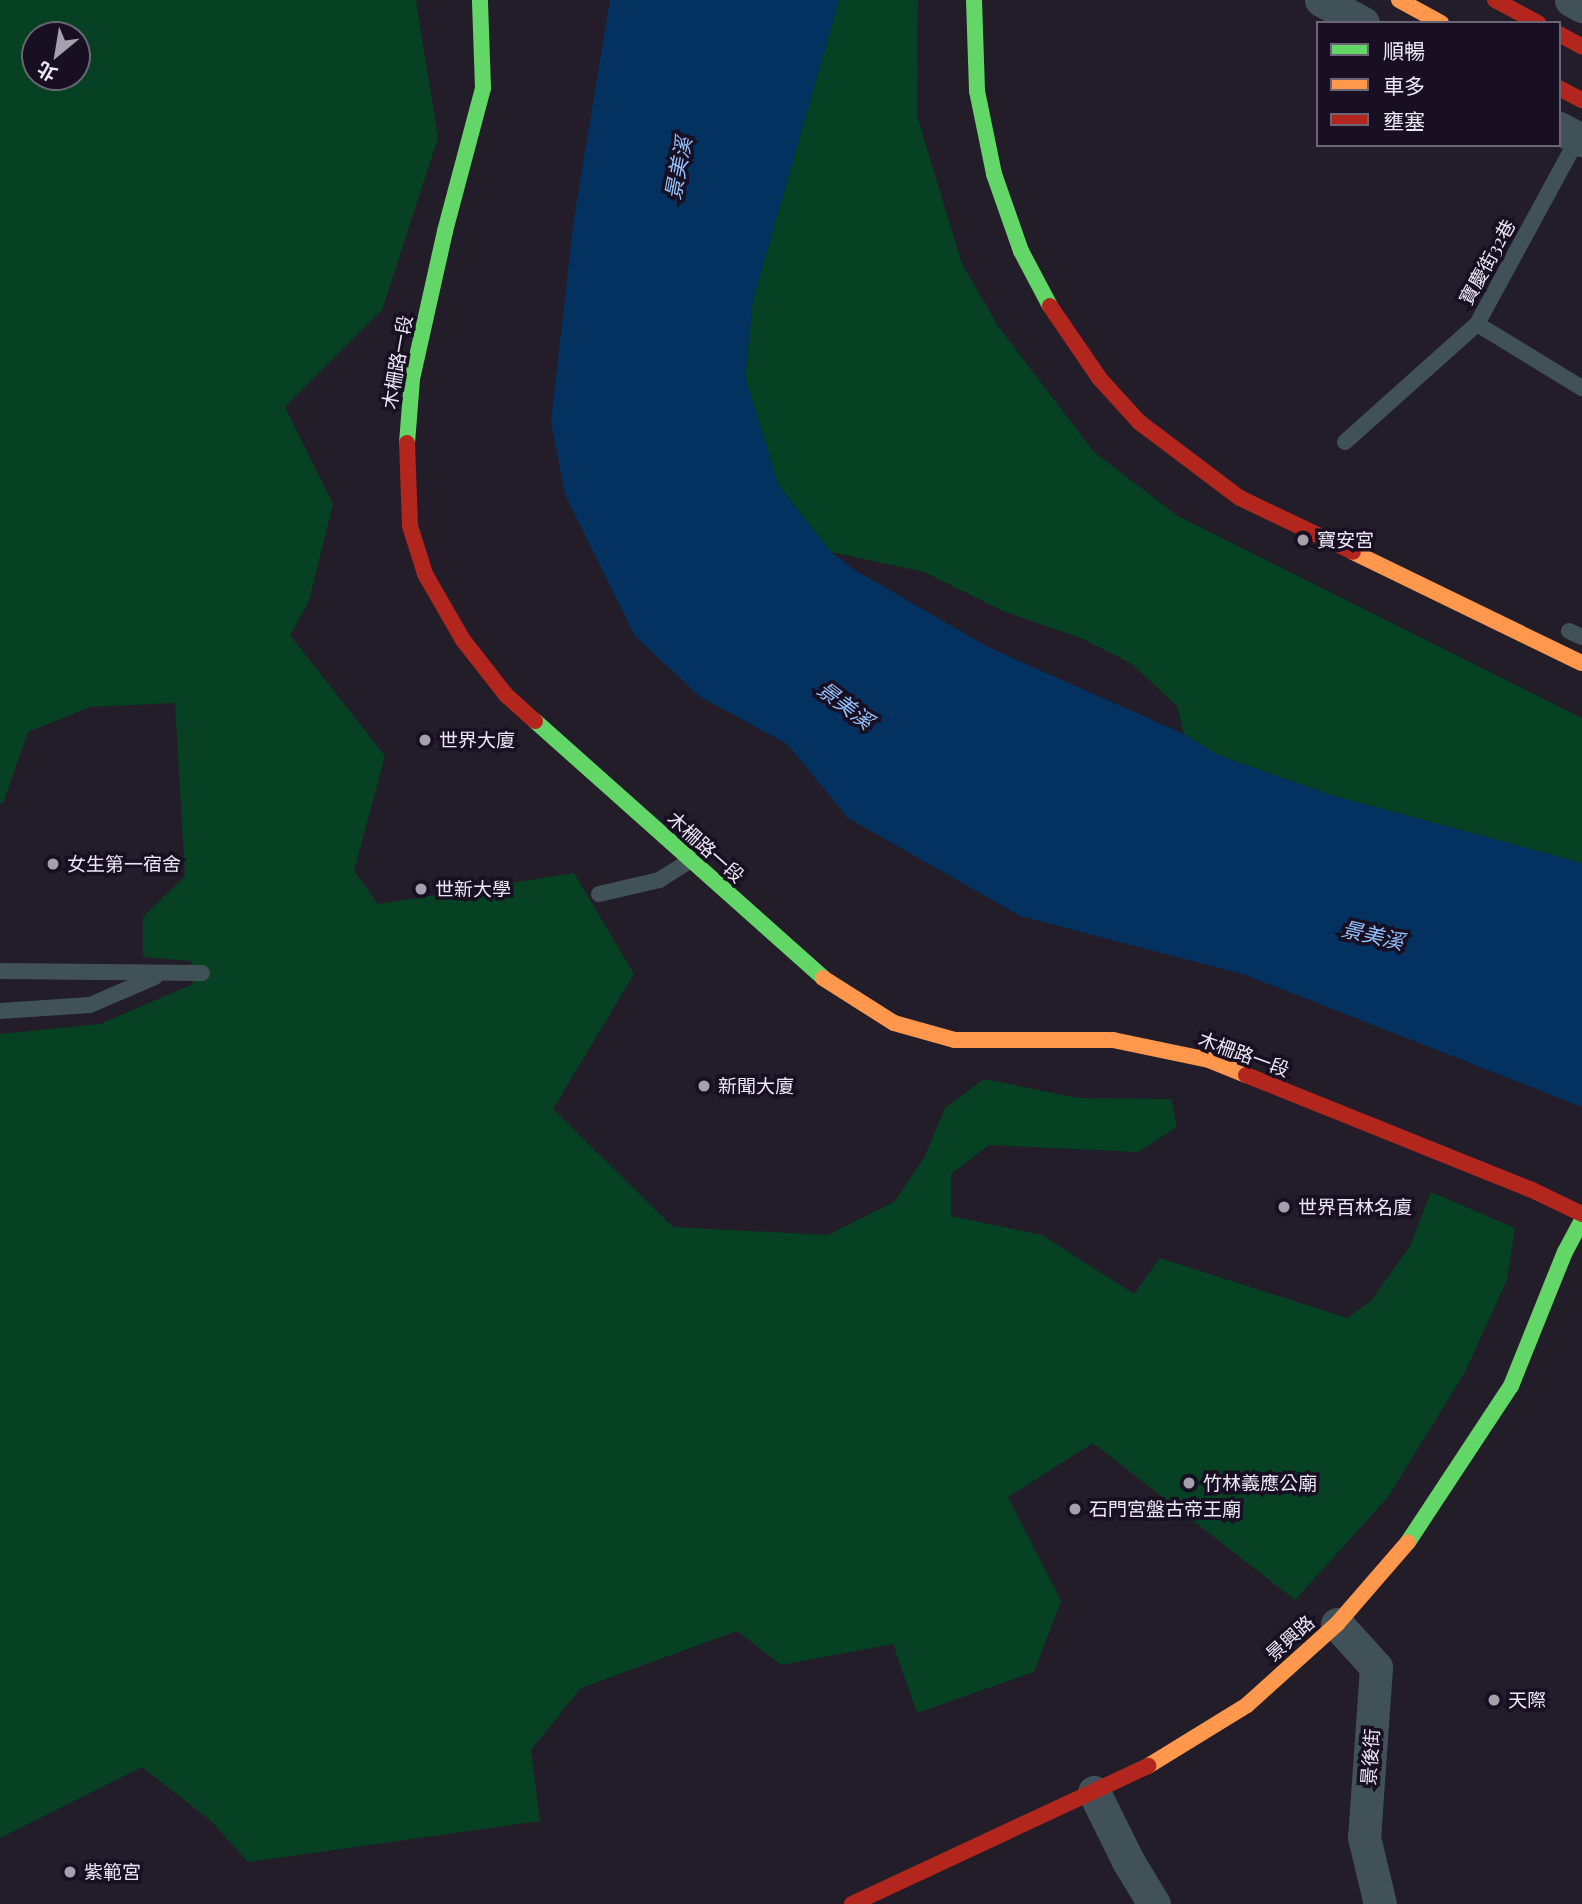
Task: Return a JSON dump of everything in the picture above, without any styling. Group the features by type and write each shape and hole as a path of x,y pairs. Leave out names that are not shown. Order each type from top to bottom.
{"street":[{"name":"木柵路一段","path":"480,0 483,88 445,231 412,379 406,456 410,526 425,574 463,640 506,695 815,973 894,1023 955,1040 1113,1040 1209,1060 1530,1189 1582,1214"},
{"path":"974,0 977,91 994,174 1021,251 1056,318 1100,379 1139,422 1240,498 1582,663"},
{"path":"1321,0 1359,21"},
{"path":"1399,0 1437,21"},
{"path":"1495,0 1534,21"},
{"path":"1570,0 1582,6"},
{"path":"1561,35 1582,47"},
{"path":"1561,89 1582,100"},
{"name":"景興路","path":"852,1904 1132,1776 1247,1705 1337,1623 1412,1537 1511,1386 1565,1252 1582,1220"},
{"name":"景後街","path":"1337,1623 1376,1667 1364,1837 1380,1904"},
{"path":"1094,1792 1128,1861 1154,1904"}],"lane":[{"name":"寶慶街32巷","path":"1345,442 1477,324 1573,136"},
{"path":"1477,324 1582,388"},
{"path":"600,894 659,880 690,860"},
{"path":"0,971 161,975 201,973"},
{"path":"0,1010 90,1005 161,975"}],"green space":[{"path":"0,0 416,0 438,138 382,310 285,407 333,504 309,601 290,635 385,756 354,871 378,904 574,873 634,974 553,1109 673,1227 828,1235 894,1202 924,1158 945,1108 984,1079 1078,1098 1171,1099 1177,1127 1138,1152 989,1145 951,1174 951,1216 1042,1235 1134,1294 1160,1258 1347,1318 1371,1301 1410,1246 1431,1192 1515,1228 1507,1280 1465,1372 1388,1497 1295,1600 1093,1443 1008,1497 1061,1601 1034,1672 917,1713 893,1644 781,1665 737,1631 581,1688 531,1750 540,1821 248,1862 211,1821 142,1767 0,1838 0,1034 100,1024 193,984 191,961 143,957 143,917 185,876 175,703 90,707 28,732 3,803 0,803"},
{"path":"839,0 918,0 917,116 962,264 998,326 1094,452 1178,516 1582,718 1582,863 1331,795 1218,755 1184,734 1177,706 1132,664 1083,639 1003,611 924,572 831,552 779,486 745,377 753,300"}],"water":[{"name":"景美溪","path":"610,0 839,0 753,300 745,377 779,486 831,552 855,570 988,647 1184,734 1218,755 1331,795 1582,863 1582,1107 1246,975 1020,916 848,818 787,744 699,696 635,636 565,495 551,421 574,218"}],"traffic: fast":[{"path":"407,443 412,379 445,231 483,88 480,0"},
{"path":"974,0 977,91 994,174 1021,251 1050,306"},
{"path":"535,721 823,978"},
{"path":"1408,1542 1511,1386 1565,1252 1582,1220"}],"traffic: slow":[{"path":"1399,0 1437,21"},
{"path":"1353,552 1582,663"},
{"path":"823,978 894,1023 955,1040 1113,1040 1209,1060 1246,1075"},
{"path":"1148,1766 1247,1705 1337,1624 1408,1542"}],"traffic: jam":[{"path":"1495,0 1534,21"},
{"path":"1561,35 1582,47"},
{"path":"1561,89 1582,100"},
{"path":"1050,306 1100,379 1139,422 1240,498 1353,552"},
{"path":"407,443 410,526 425,574 463,640 506,695 535,721"},
{"path":"1246,1075 1530,1189 1582,1214"},
{"path":"852,1904 1148,1766"}],"place":[{"name":"寶安宮","path":"1303,540"},
{"name":"世界大廈","path":"425,740"},
{"name":"女生第一宿舍","path":"53,864"},
{"name":"世新大學","path":"421,889"},
{"name":"新聞大廈","path":"704,1086"},
{"name":"世界百林名廈","path":"1284,1207"},
{"name":"竹林義應公廟","path":"1189,1483"},
{"name":"石門宮盤古帝王廟","path":"1075,1509"},
{"name":"天際","path":"1494,1700"},
{"name":"紫範宮","path":"70,1872"}]}
